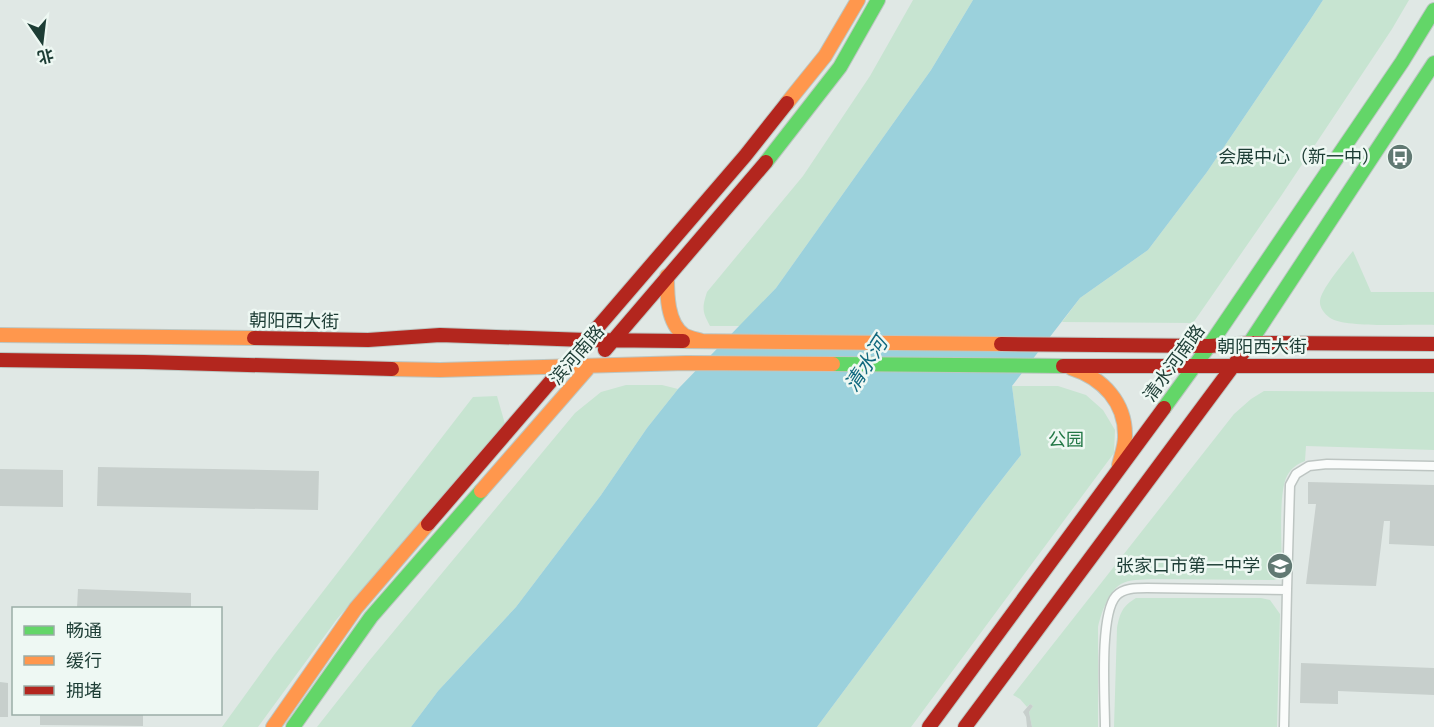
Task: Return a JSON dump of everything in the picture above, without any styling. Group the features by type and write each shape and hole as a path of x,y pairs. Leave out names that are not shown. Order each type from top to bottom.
{"main road":[{"name":"滨河南路","path":"273,727 357,608 746,156 825,56 858,0"},
{"name":"滨河南路","path":"293,727 371,617 761,169 840,67 878,0"},
{"name":"清水河南路","path":"929,727 1209,346 1396,72 1434,10"},
{"path":"970,725 1251,344 1434,63"},
{"path":"667,276 670,309 678,329 685,335 702,341"},
{"name":"朝阳西大街","path":"0,335 368,340 440,335 586,340 1209,346 1434,344"},
{"path":"0,360 440,370 564,366"},
{"name":"朝阳西大街","path":"564,366 686,363 1434,366"},
{"path":"1060,366 1093,376 1110,392 1118,405 1124,424 1125,437 1117,471"}],"lane":[{"path":"1284,727 1290,484 1296,474 1309,466 1327,464 1434,466"},
{"path":"1105,727 1105,629 1116,596 1130,588 1287,590"}],"green space":[{"path":"913,0 973,0 931,70 776,288 740,326 710,326 704,309 707,292 803,176 870,76"},
{"path":"1323,0 1409,0 1281,196 1193,323 1062,322 1080,298 1148,250 1207,172"},
{"path":"1353,251 1371,292 1434,292 1434,325 1352,324 1327,316 1321,306 1321,296"},
{"path":"626,385 662,385 678,389 516,607 438,691 411,727 317,727 575,413 601,392"},
{"name":"公园","path":"1012,386 1058,386 1086,395 1103,410 1115,430 1114,453 911,727 817,727 1021,455"},
{"path":"1264,391 1434,392 1434,450 1306,446 1305,461 1290,471 1284,484 1281,507 1282,570 1280,577 1274,580 1151,579 1124,582 1109,597 1098,627 1098,727 1032,727 1029,712 1033,706 1030,704 1027,707 1013,695 1234,414"},
{"path":"497,396 505,424 337,619 258,727 222,727 274,655 473,397"},
{"path":"1136,598 1261,598 1270,600 1280,614 1277,727 1114,727 1117,628 1123,610"}],"water":[{"name":"清水河","path":"973,0 1323,0 1207,172 1148,250 1080,298 1012,386 1021,455 817,727 411,727 438,691 516,607 678,389 776,288 931,70"}],"building":[{"path":"98,467 319,471 318,510 97,506"},
{"path":"0,469 63,470 63,507 0,506"},
{"path":"1308,482 1434,485 1434,546 1389,544 1390,521 1384,521 1376,586 1306,584 1316,504 1308,504"},
{"path":"78,589 191,593 191,607 77,607"},
{"path":"1301,663 1434,668 1434,695 1338,691 1338,704 1300,703"},
{"path":"0,682 8,683 8,717 0,717"},
{"path":"1030,704 1033,706 1029,712 1032,727 1027,727 1023,712"},
{"path":"40,715 143,715 143,726 40,725"}],"traffic: fast":[{"path":"766,162 840,67 878,0"},
{"path":"1164,408 1209,346 1402,62 1434,10"},
{"path":"1245,350 1434,63"},
{"path":"833,364 1063,366"},
{"path":"293,727 371,617 481,491"}],"traffic: slow":[{"path":"787,103 825,56 858,0"},
{"path":"667,276 669,308 674,323 684,335 702,341"},
{"path":"0,335 254,338"},
{"path":"683,341 1001,344"},
{"path":"392,369 440,370 686,363 833,364"},
{"path":"481,491 590,366"},
{"path":"1071,368 1093,378 1117,403 1125,437 1119,465"},
{"path":"273,727 356,608 428,524"}],"traffic: jam":[{"path":"579,349 745,156 787,103"},
{"path":"605,350 766,162"},
{"path":"254,338 368,340 440,335 683,341"},
{"path":"1001,344 1209,346 1251,343 1434,344"},
{"path":"965,727 1245,350"},
{"path":"0,360 392,369"},
{"path":"428,524 564,366"},
{"path":"1063,366 1434,366"},
{"path":"929,727 1164,408"}],"place":[{"name":"会展中心（新一中）","path":"1400,157"},
{"name":"张家口市第一中学","path":"1280,566"}]}
